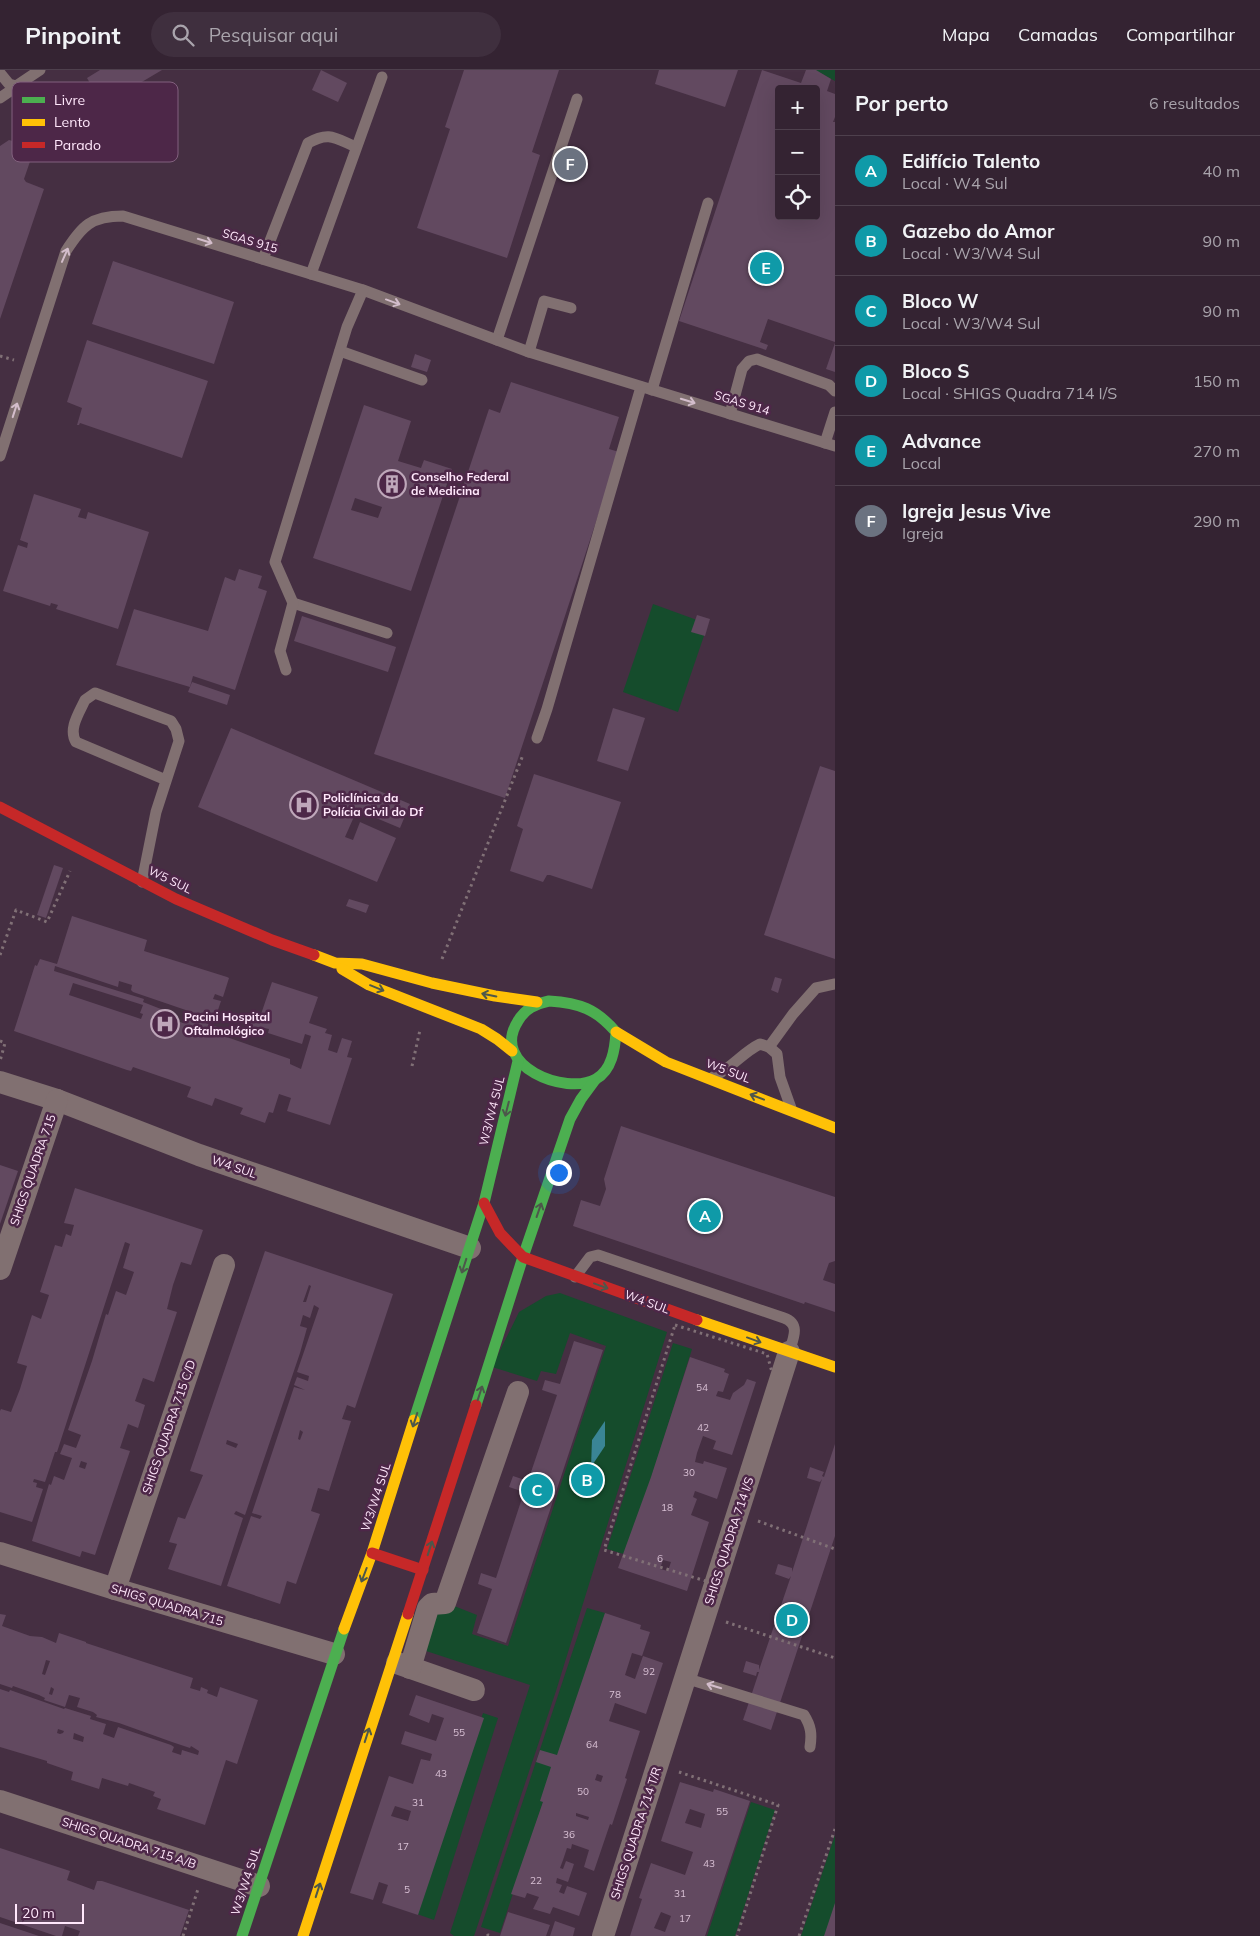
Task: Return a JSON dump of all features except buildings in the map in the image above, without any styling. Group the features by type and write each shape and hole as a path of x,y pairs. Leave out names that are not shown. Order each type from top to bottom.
{"main road":[{"name":"W5 SUL","path":"0,807 79,850 176,899 272,940 336,963 362,981 489,1033 500,1040 515,1056"},
{"name":"W5 SUL","path":"336,963 362,964 432,983 495,996 537,1002"},
{"path":"303,1936 400,1664 423,1570 523,1257 570,1118 581,1098 610,1064 614,1053 616,1032 604,1018 588,1007 567,1001 537,1002 523,1013 511,1036 515,1056 533,1072 564,1082 580,1084 595,1080"},
{"name":"W5 SUL","path":"616,1032 666,1062 835,1128"},
{"name":"W3/W4 SUL","path":"242,1936 334,1654 372,1553 484,1203 515,1056"},
{"name":"W4 SUL","path":"484,1203 492,1222 510,1246 523,1257 835,1367"},
{"path":"544,1276 552,1274 576,1276"},
{"path":"509,1301 523,1286 530,1282"},
{"path":"372,1553 423,1570"}],"street":[{"name":"W4 SUL","path":"0,1082 57,1100 199,1155 470,1248"},
{"name":"SHIGS QUADRA 715","path":"0,1269 57,1100"},
{"name":"SHIGS QUADRA 715 C/D","path":"115,1589 224,1265"},
{"name":"SHIGS QUADRA 714 I/S","path":"669,1729 789,1352"},
{"path":"474,1690 400,1664 428,1608 432,1604 445,1604 518,1392"},
{"name":"SHIGS QUADRA 715","path":"0,1553 334,1654"},
{"name":"SHIGS QUADRA 714 T/R","path":"603,1936 669,1729"},
{"name":"SHIGS QUADRA 715 A/B","path":"0,1800 258,1886"}],"lane":[{"path":"23,82 40,70"},
{"path":"0,73 12,85"},
{"path":"311,274 382,77"},
{"path":"0,98 12,90"},
{"path":"497,340 577,99"},
{"path":"263,259 308,143 320,136 332,136 356,147"},
{"path":"536,738 547,709 646,389 708,203"},
{"name":"SGAS 915","path":"0,456 66,251 76,236 88,224 105,216 123,216 363,290 529,352 646,389"},
{"path":"286,670 280,651 293,603 275,562 340,350 363,290"},
{"path":"529,352 544,301 571,308"},
{"path":"340,350 422,380"},
{"path":"730,414 742,369 749,362 757,359 829,385 835,391"},
{"name":"SGAS 914","path":"646,389 830,445"},
{"path":"830,445 835,412"},
{"path":"293,603 387,633"},
{"path":"142,882 156,812 179,741 176,729 171,721 96,693 88,696 72,731 72,736 76,742 166,780"},
{"path":"769,1047 793,1014 816,988 835,984"},
{"path":"709,1078 725,1071 751,1048 760,1044 769,1047 777,1054 780,1077 792,1111"},
{"path":"576,1276 590,1257 598,1255 784,1318 793,1323 796,1330 789,1352"},
{"path":"685,1678 804,1716 809,1724 812,1736 810,1747"}],"path":[{"path":"432,983 523,755"},
{"path":"0,956 16,910 47,922 79,850"},
{"path":"412,1066 425,1006"},
{"path":"0,1041 5,1043 0,1061"},
{"path":"675,1325 757,1350 767,1354 773,1376 709,1582 604,1550 675,1325"},
{"path":"755,1520 835,1549"},
{"path":"767,1636 835,1658"},
{"path":"672,1769 778,1805 737,1936"},
{"path":"799,1936 835,1829"},
{"path":"183,1936 204,1868"},
{"path":"487,1936 492,1936"}],"green space":[{"path":"815,70 835,70 835,81"},
{"path":"653,604 708,624 678,712 623,692"},
{"path":"560,1293 667,1332 556,1691 474,1936 454,1936 450,1933 530,1685 420,1649 434,1598 477,1615 472,1634 508,1646 606,1346 570,1333 556,1374 541,1371 537,1381 492,1367 519,1312 546,1296"},
{"path":"673,1343 692,1349 627,1555 607,1549"},
{"path":"587,1608 605,1613 500,1933 481,1927"},
{"path":"483,1713 498,1718 434,1920 417,1914"},
{"path":"751,1802 775,1810 735,1936 707,1936"},
{"path":"835,1835 835,1905 825,1936 801,1936"}],"water":[{"path":"605,1421 605,1446 591,1467 592,1440"}],"traffic: fast":[{"path":"549,1001 570,1003 587,1009 609,1024 616,1032 612,1059 606,1070 596,1079 583,1083 550,1080 522,1064 514,1051 512,1037 518,1021 531,1008 549,1001"},
{"path":"414,1420 484,1203 518,1061"},
{"path":"476,1405 523,1257 570,1119 581,1099 595,1080"},
{"path":"242,1936 344,1629"}],"traffic: slow":[{"path":"314,955 335,963 362,964 432,983 495,996 537,1002"},
{"path":"342,969 369,985 481,1029 512,1051"},
{"path":"616,1032 666,1062 835,1128"},
{"path":"697,1320 835,1367"},
{"path":"344,1629 372,1553 414,1420"},
{"path":"303,1936 408,1614"}],"traffic: jam":[{"path":"0,807 176,899 272,940 314,955"},
{"path":"484,1203 500,1233 523,1257 697,1320"},
{"path":"408,1614 476,1405"},
{"path":"372,1553 423,1570"}],"place":[{"name":"Igreja Jesus Vive","path":"570,164"},
{"name":"Advance","path":"766,268"},
{"name":"Conselho Federal de Medicina","path":"392,484"},
{"name":"Policlínica da Polícia Civil do Df","path":"304,805"},
{"name":"Pacini Hospital Oftalmológico","path":"165,1024"},
{"name":"Edifício Talento","path":"705,1216"},
{"name":"Gazebo do Amor","path":"587,1480"},
{"name":"Bloco W","path":"537,1490"},
{"name":"Bloco S","path":"792,1620"}]}
